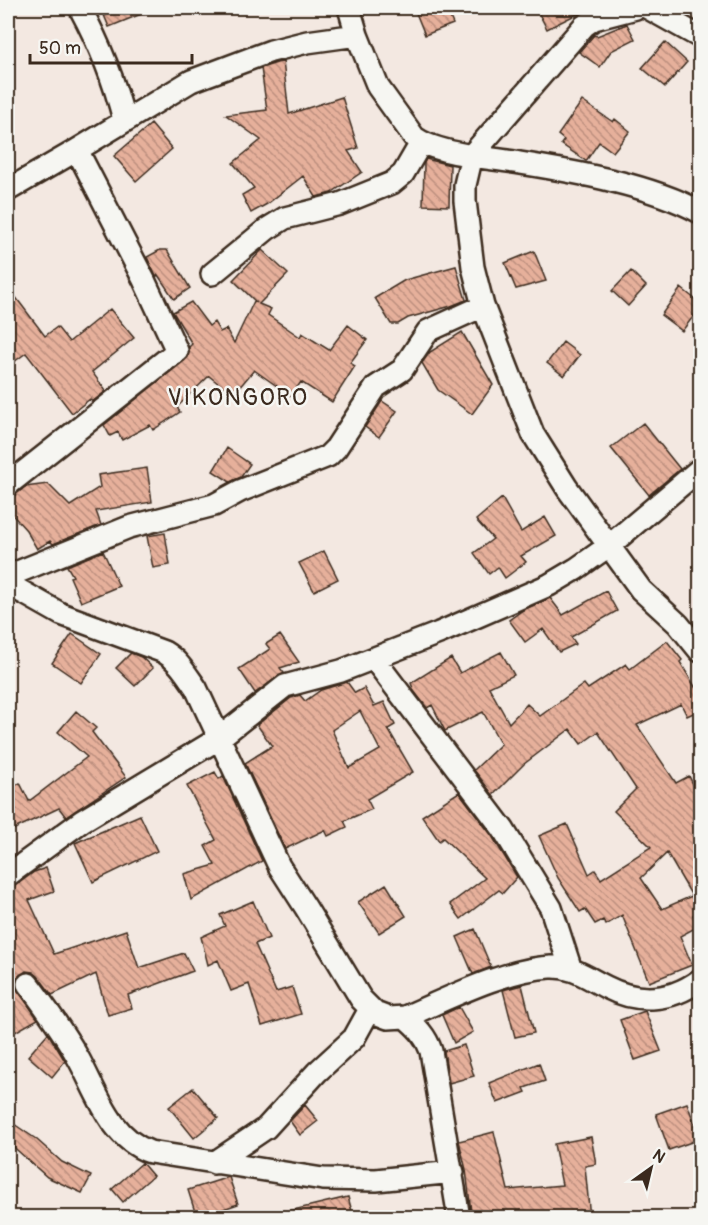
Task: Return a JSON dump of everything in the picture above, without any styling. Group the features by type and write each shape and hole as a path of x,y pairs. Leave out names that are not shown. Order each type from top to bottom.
{"street":[{"path":"80,8 103,53 116,86 124,120"},
{"path":"349,8 378,87 414,137 421,143 472,155 570,171 680,201 700,212"},
{"path":"636,8 594,19 584,26 472,155 465,185 466,215 473,267 483,306 533,435 567,488 641,590 678,624 700,651"},
{"path":"648,8 700,37"},
{"path":"8,190 190,81 271,51 308,42 357,35"},
{"path":"212,274 267,229 285,218 340,204 392,183 403,174 421,143"},
{"path":"10,483 177,351 144,279 77,150"},
{"path":"8,576 129,527 214,505 240,491 328,456 336,448 376,387 402,370 428,331 483,306"},
{"path":"8,875 82,821 218,739 285,686 341,671 549,585 610,545 700,470"},
{"path":"8,584 61,614 164,652 174,658 196,688 279,866 361,999 370,1009 388,1018 405,1017 516,972 537,968 554,967 571,970 629,997 651,999 666,996 700,980"},
{"path":"374,658 502,829 551,908 571,970"},
{"path":"28,984 78,1057 107,1116 138,1148 214,1163 323,1179 376,1180 453,1172"},
{"path":"214,1163 266,1128 317,1072 354,1038 370,1009"},
{"path":"405,1017 428,1041 431,1051 459,1218"}],"building":[{"path":"101,8 156,8 109,27"},
{"path":"414,8 446,8 453,24 425,35"},
{"path":"536,8 589,8 547,29"},
{"path":"627,24 635,39 611,51 600,67 579,52 594,35 597,36"},
{"path":"665,42 687,62 665,87 642,68"},
{"path":"283,61 289,114 342,97 358,148 348,151 362,172 331,193 316,197 303,176 267,204 251,213 242,195 254,188 233,163 261,140 226,115 267,110 261,68"},
{"path":"582,101 613,122 615,119 630,131 613,152 599,142 586,161 561,144 564,140 558,135"},
{"path":"151,124 172,149 136,181 114,156"},
{"path":"426,159 450,165 449,206 423,205"},
{"path":"160,250 167,250 190,288 174,299 158,275 156,277 147,257"},
{"path":"262,250 288,274 259,304 271,309 268,315 300,337 302,333 329,350 348,325 367,340 350,363 355,366 332,402 301,382 291,396 254,370 233,395 209,376 177,407 180,412 153,430 150,425 122,440 118,432 110,436 104,425 188,357 189,347 192,344 173,312 191,302 209,326 214,322 220,332 226,329 234,343 254,301 257,303 233,280"},
{"path":"534,251 546,281 516,289 505,263"},
{"path":"456,266 466,300 408,318 398,324 391,324 375,298 405,280"},
{"path":"631,271 646,286 628,306 612,291"},
{"path":"8,287 45,336 57,327 69,342 110,309 134,338 92,372 106,391 92,402 90,399 72,413 26,353 14,362 8,352"},
{"path":"681,288 700,303 700,308 682,331 661,315"},
{"path":"462,332 493,385 472,414 438,390 422,363 430,352"},
{"path":"563,342 580,355 564,376 547,363"},
{"path":"382,401 397,411 379,437 365,427"},
{"path":"643,423 680,469 649,495 611,448"},
{"path":"227,448 250,464 241,477 230,482 213,471"},
{"path":"147,468 152,502 96,511 101,525 53,544 50,541 37,549 26,530 8,510 8,501 25,487 48,484 70,506 100,487 98,475"},
{"path":"502,498 521,532 545,517 556,536 521,556 526,562 505,578 498,567 489,574 474,553 493,539 476,520"},
{"path":"165,533 170,565 153,568 147,536"},
{"path":"103,551 119,586 81,602 70,577 73,576 67,566"},
{"path":"324,551 338,579 314,591 299,563"},
{"path":"606,591 617,611 571,637 576,644 559,652 543,629 525,642 509,620 523,610 550,598 563,615"},
{"path":"72,634 101,654 81,683 52,663"},
{"path":"280,635 299,662 280,668 284,673 255,693 239,669 270,649 266,644"},
{"path":"667,641 682,660 680,662 700,695 700,710 687,716 681,704 637,725 676,783 689,776 700,798 700,912 693,915 699,926 680,936 692,965 649,982 622,915 606,925 603,920 595,924 585,909 580,912 558,878 539,836 567,824 589,874 595,870 601,879 651,847 614,811 636,789 598,732 581,744 570,729 524,764 493,795 474,770 501,744 483,712 445,731 432,705 427,708 411,683 451,658 460,673 501,652 514,675 489,687 509,723 527,704 540,716 584,684 588,689 626,664 630,669","holes":["667,853 692,896 662,909 641,878"]},
{"path":"131,653 141,657 153,668 135,686 116,668"},
{"path":"347,682 355,693 364,688 374,706 384,702 395,725 388,729 413,772 367,799 372,809 344,821 347,827 328,836 325,830 285,849 245,763 272,746 257,725 291,698 300,695 305,701 321,690","holes":["360,711 380,750 349,768 332,730"]},
{"path":"76,711 96,728 92,732 126,777 66,817 59,808 8,832 8,789 20,783 29,801 87,757 58,732"},
{"path":"215,772 219,779 223,776 262,861 191,900 184,874 215,865 205,846 216,840 187,786"},
{"path":"459,792 492,836 517,877 503,893 499,890 461,919 450,904 485,878 443,838 439,841 422,816"},
{"path":"140,815 157,851 93,882 75,843"},
{"path":"46,868 54,891 29,900 54,954 126,930 139,968 184,953 193,971 128,995 132,1008 108,1015 96,974 52,995 38,976 26,971 17,978 15,986 38,1019 8,1036 8,887 15,886 34,872"},
{"path":"386,884 406,916 379,933 358,902"},
{"path":"253,901 269,938 255,944 276,992 292,987 301,1014 262,1026 249,984 231,991 218,960 208,965 201,937 225,926 220,915"},
{"path":"475,929 491,967 473,974 457,937"},
{"path":"522,985 534,1033 515,1037 503,990"},
{"path":"459,1007 473,1032 454,1043 442,1015"},
{"path":"645,1011 661,1051 635,1060 620,1020"},
{"path":"48,1033 65,1061 52,1077 28,1056"},
{"path":"464,1045 474,1076 449,1083 444,1051"},
{"path":"539,1063 545,1081 524,1088 526,1092 497,1103 489,1083"},
{"path":"193,1088 218,1118 194,1138 169,1107"},
{"path":"687,1103 700,1139 669,1150 656,1114"},
{"path":"305,1105 318,1121 300,1135 290,1121"},
{"path":"8,1120 36,1139 62,1162 91,1176 82,1193 47,1177 8,1142"},
{"path":"494,1132 508,1190 562,1185 554,1144 591,1137 596,1164 585,1166 590,1218 474,1218 459,1141"},
{"path":"142,1163 153,1176 123,1202 112,1189"},
{"path":"229,1177 238,1204 197,1218 188,1190"},
{"path":"348,1197 353,1215 342,1218 290,1218 289,1211"}],"district":[{"name":"VIKONGORO","path":"238,397"}]}
